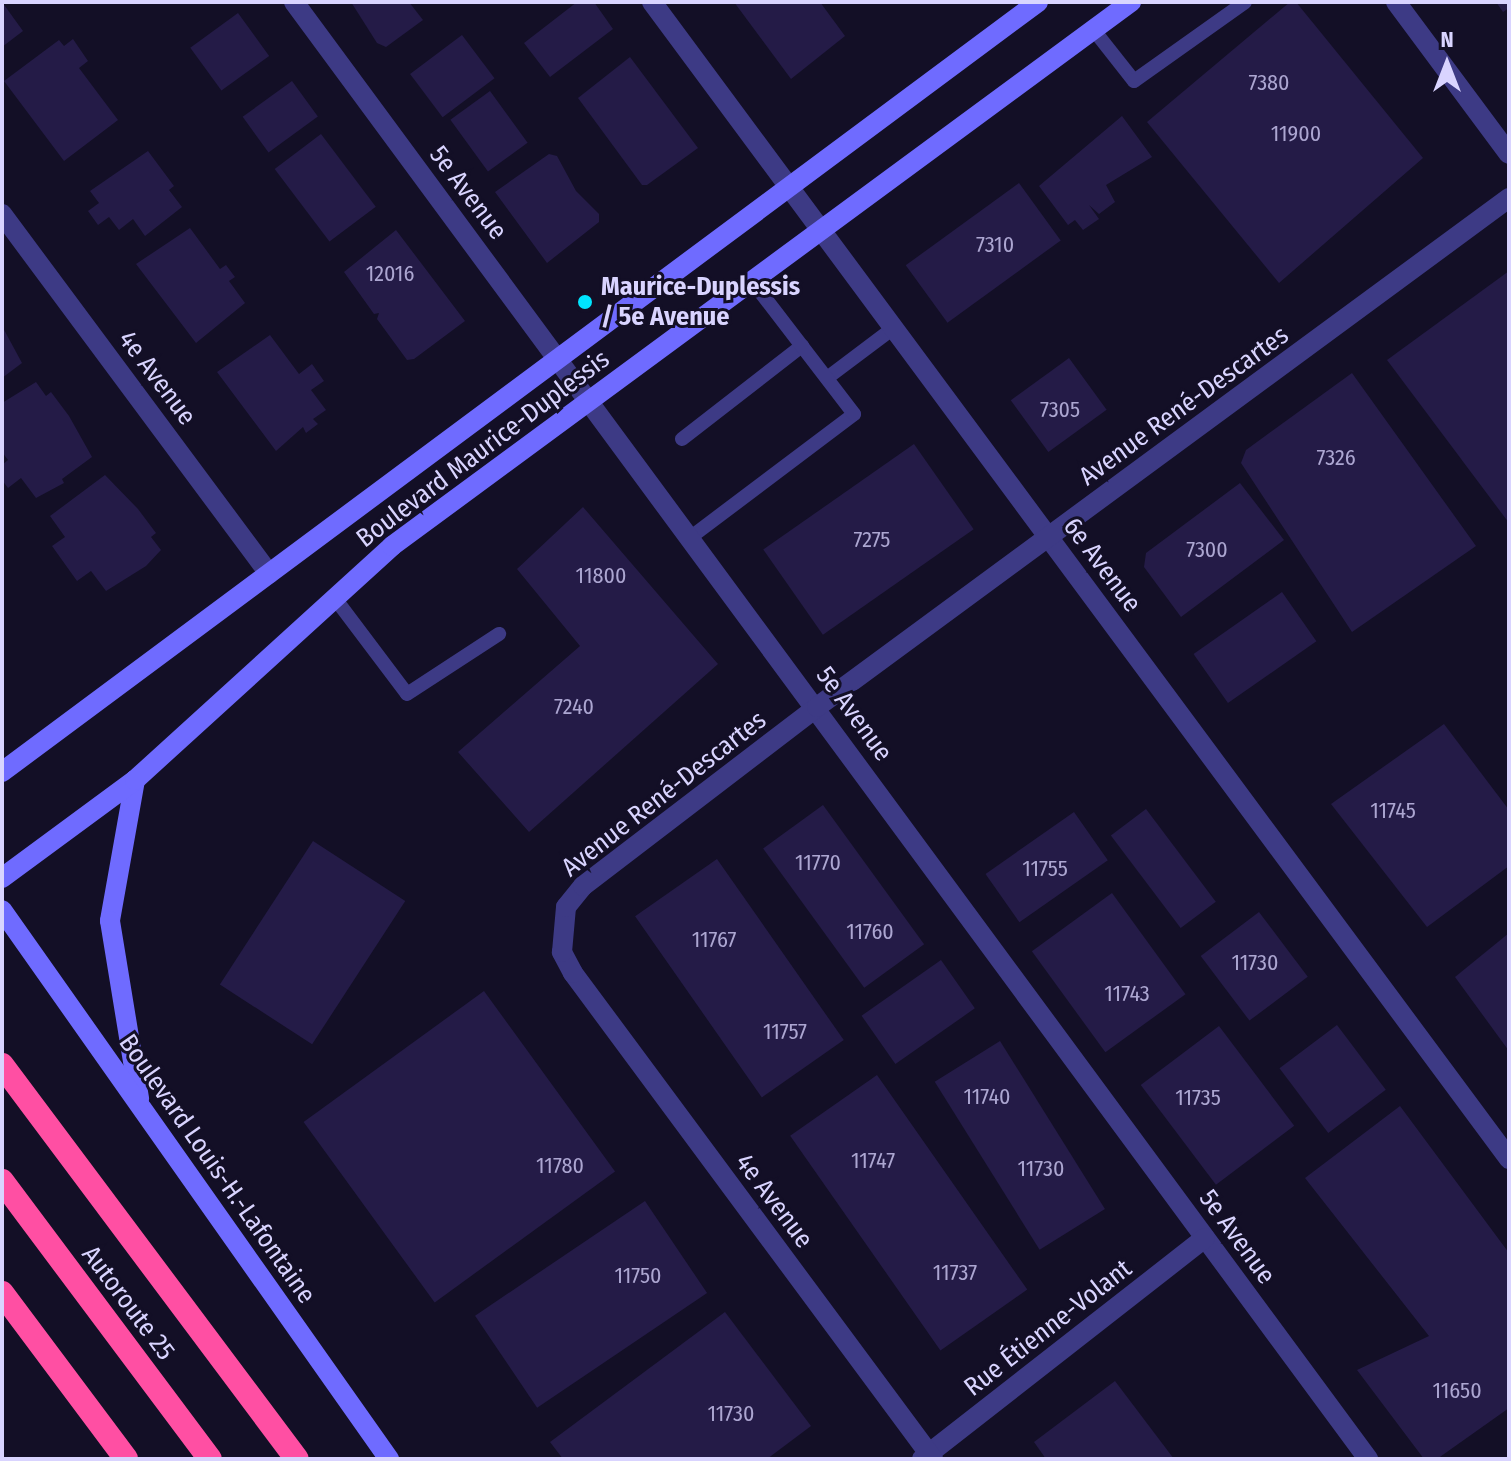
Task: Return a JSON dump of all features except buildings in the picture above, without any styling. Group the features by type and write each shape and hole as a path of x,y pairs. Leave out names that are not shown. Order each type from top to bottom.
{"highway":[{"path":"2,1065 297,1459"},
{"name":"Autoroute 25","path":"2,1181 210,1459"},
{"path":"2,1293 126,1459"}],"street":[{"name":"5e Avenue","path":"294,2 591,400 1368,1459"},
{"name":"6e Avenue","path":"652,2 891,330 1050,538 1509,1159"},
{"name":"Boulevard Maurice-Duplessis","path":"2,772 556,355 1038,2"},
{"name":"Boulevard Maurice-Duplessis","path":"2,878 135,780 392,546 1131,2"},
{"path":"1396,2 1509,154"},
{"name":"Avenue René-Descartes","path":"573,973 562,952 560,928 566,907 583,886 817,707 1509,198"},
{"name":"4e Avenue","path":"2,214 269,574"},
{"path":"135,780 110,921 139,1103"},
{"name":"Boulevard Louis-H.-Lafontaine","path":"2,910 389,1459"},
{"name":"4e Avenue","path":"573,973 928,1457"},
{"name":"Rue Étienne-Volant","path":"928,1457 1205,1238"}],"lane":[{"path":"1093,29 1134,81 1245,2"},
{"path":"691,537 854,414 752,281"},
{"path":"827,378 891,330"},
{"path":"682,439 802,346"},
{"path":"334,597 407,694 499,634"}],"place":[{"name":"Maurice-Duplessis / 5e Avenue","path":"585,302"}]}
